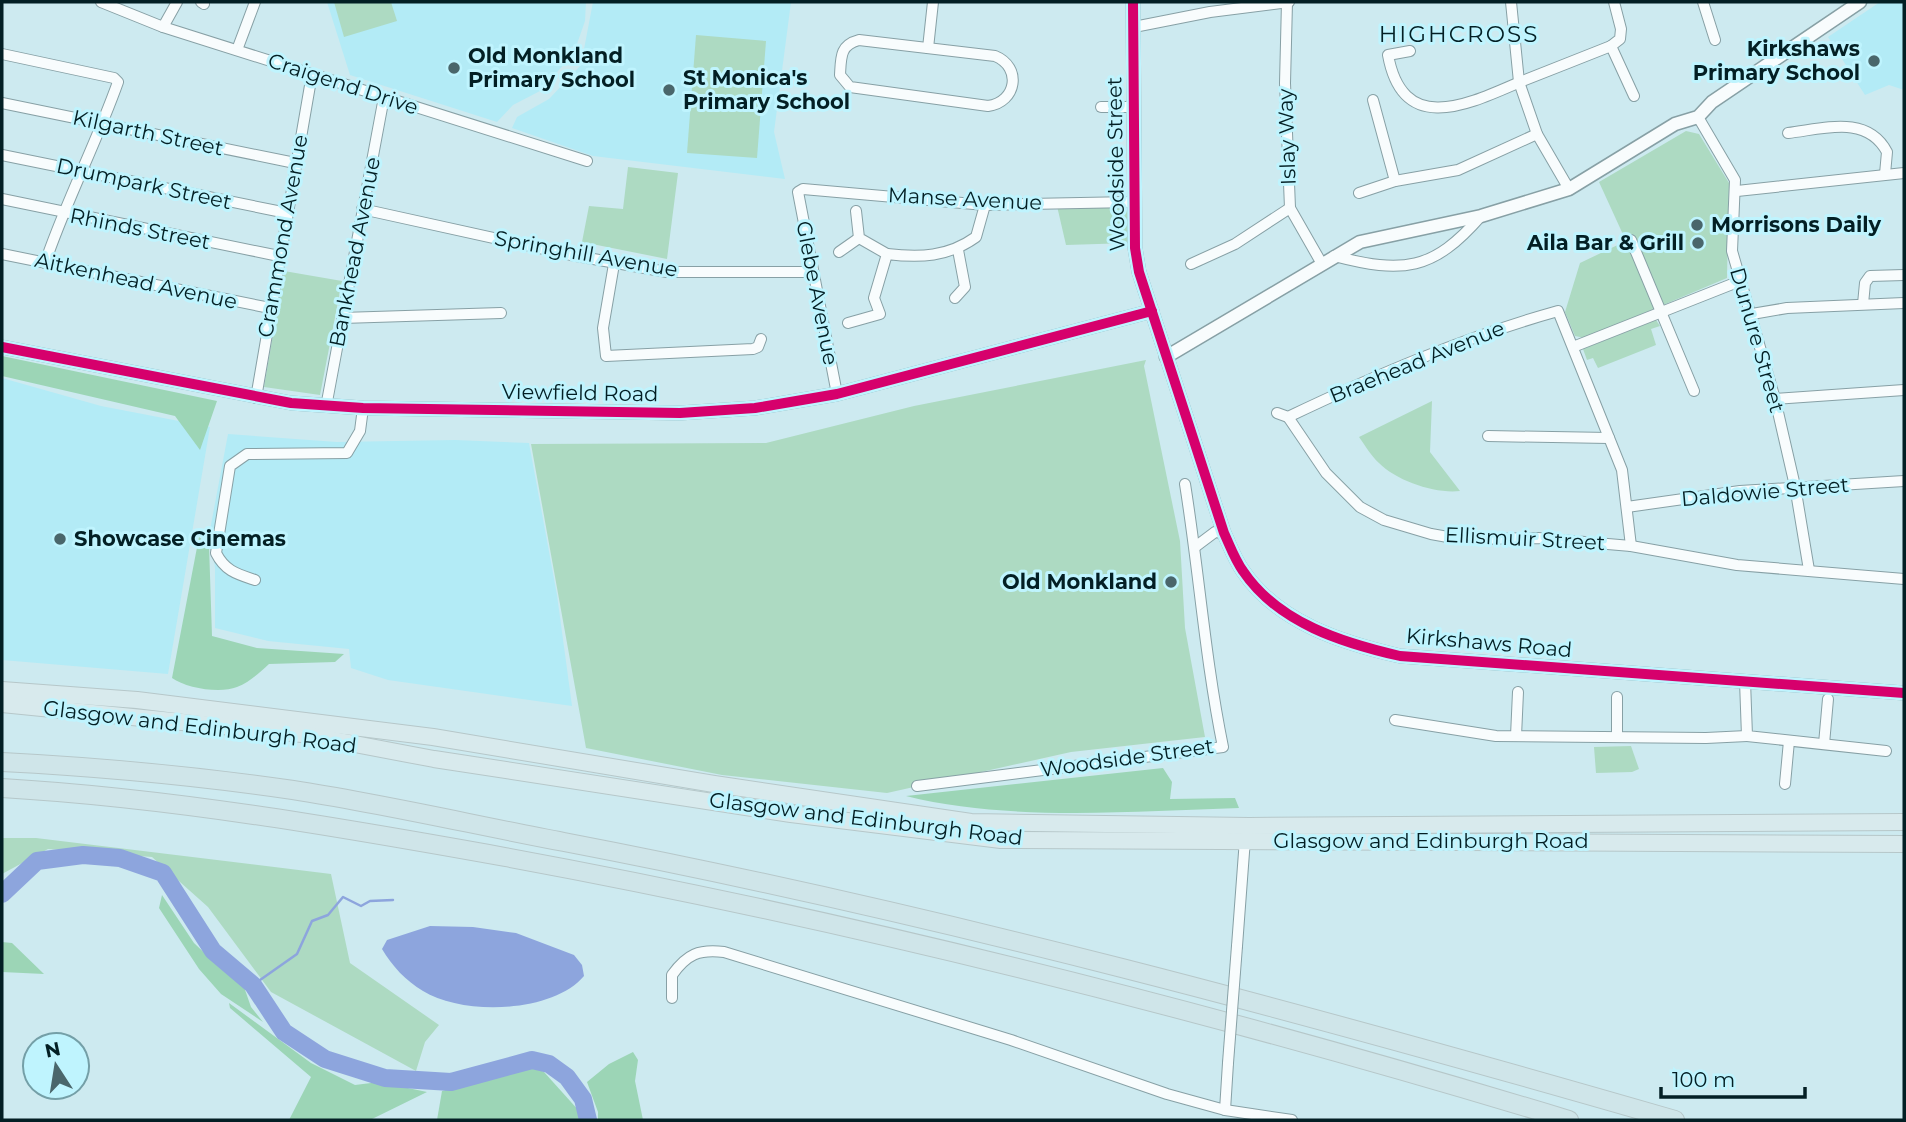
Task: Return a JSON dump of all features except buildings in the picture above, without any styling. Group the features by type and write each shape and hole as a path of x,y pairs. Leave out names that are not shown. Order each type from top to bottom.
{"highway":[{"name":"Glasgow and Edinburgh Road","path":"2,690 137,700 433,737 714,784 971,822 1249,827 1904,822"},
{"name":"Glasgow and Edinburgh Road","path":"2,704 302,734 434,759 791,814 1001,840 1904,844"},
{"path":"2,762 104,767 294,791 693,867 900,913 1174,980 1356,1028 1675,1120"},
{"path":"2,788 88,793 298,820 688,891 881,934 1334,1050 1569,1120"}],"street":[{"name":"Craigend Drive","path":"101,2 163,27 587,161"},
{"path":"163,27 177,2"},
{"path":"237,50 255,2"},
{"path":"928,48 933,2"},
{"name":"Woodside Street","path":"1133,2 1132,202 1135,248 1166,357 1195,443"},
{"path":"1134,27 1210,12 1288,2"},
{"name":"Islay Way","path":"1288,2 1284,52 1290,208 1322,264"},
{"path":"1511,2 1520,82 1537,134 1569,189"},
{"path":"1410,51 1388,55 1393,80 1416,101 1436,108 1473,103 1611,46 1620,39 1621,29 1614,2"},
{"path":"1703,2 1715,40"},
{"path":"1166,357 1334,256 1378,237 1481,216 1569,189 1675,124 1698,117 1712,102 1860,2"},
{"path":"859,40 928,48 1004,60 1013,74 1010,92 1004,100 988,106 850,87 840,75 841,51 849,42 859,40"},
{"path":"1611,46 1634,96"},
{"path":"2,54 114,78 118,82 84,171 62,213 46,263"},
{"name":"Crammond Avenue","path":"256,398 295,163 313,74"},
{"name":"Bankhead Avenue","path":"326,407 384,97"},
{"path":"1373,100 1395,181"},
{"name":"Kilgarth Street","path":"2,103 295,163"},
{"name":"Woodside Street","path":"1101,107 1132,107"},
{"path":"1698,117 1730,171 1737,191 1904,173"},
{"path":"1788,133 1857,126 1868,130 1887,152 1885,174"},
{"path":"1359,193 1395,181 1458,170 1537,134"},
{"name":"Drumpark Street","path":"2,155 287,213"},
{"name":"Manse Avenue","path":"798,192 803,189 985,205 1132,202"},
{"name":"Dunure Street","path":"1737,191 1731,231 1740,281 1752,314 1775,399 1795,486 1808,570"},
{"name":"Glebe Avenue","path":"798,192 837,394"},
{"name":"Rhinds Street","path":"2,199 279,256"},
{"path":"859,238 887,254 918,257 958,250 976,237 985,205"},
{"path":"1191,264 1235,244 1290,208"},
{"name":"Springhill Avenue","path":"362,209 614,264 667,272 812,272"},
{"path":"856,211 859,238"},
{"path":"1334,256 1374,265 1415,265 1429,260 1465,234 1481,216"},
{"path":"839,252 859,238"},
{"path":"1631,240 1694,390"},
{"path":"954,299 965,287 958,250"},
{"name":"Aitkenhead Avenue","path":"2,254 270,308"},
{"path":"848,323 880,314 874,298 887,254"},
{"path":"614,264 603,328 606,356 753,349 758,347 761,339"},
{"path":"1863,304 1865,283 1870,276 1904,275"},
{"path":"1631,546 1622,470 1573,347 1740,281"},
{"path":"1752,314 1787,308 1904,303"},
{"name":"Viewfield Road","path":"2,348 256,398 326,407 680,414 755,408 837,394 1152,311"},
{"name":"Braehead Avenue","path":"1288,416 1495,328 1558,311 1573,347"},
{"path":"342,318 501,313"},
{"path":"1775,399 1904,390"},
{"path":"255,580 233,573 222,564 216,554 230,466 247,454 347,453 360,431 363,408"},
{"path":"1277,413 1288,416"},
{"name":"Ellismuir Street","path":"1288,416 1335,483 1360,507 1384,520 1459,539 1538,538 1631,546 1737,565 1904,579"},
{"path":"1488,436 1609,438"},
{"name":"Kirkshaws Road","path":"1195,443 1224,533 1243,571 1276,605 1293,617 1343,642 1401,656 1899,693 1904,702"},
{"name":"Daldowie Street","path":"1627,507 1795,486 1904,481"},
{"name":"Woodside Street","path":"917,786 1223,747 1204,647 1195,547 1185,484"},
{"path":"1195,547 1216,532 1224,533"},
{"path":"1745,681 1747,736"},
{"path":"1516,736 1518,692"},
{"path":"1617,697 1617,737"},
{"path":"1824,744 1828,699"},
{"path":"1395,720 1516,736 1747,736 1886,751"},
{"path":"1785,784 1789,741"},
{"path":"1225,1110 1245,839"},
{"path":"672,998 672,975 691,953 707,950 724,952 1010,1040 1105,1075 1225,1110 1292,1120"}],"shaded area":[{"name":"Old Monkland Primary School","path":"327,2 586,2 585,21 577,44 567,50 567,61 540,91 513,105 497,122 350,75"},
{"name":"St Monica's Primary School","path":"593,2 791,2 774,132 785,179 593,156 512,128 517,117 549,99 581,65"},
{"name":"Kirkshaws Primary School","path":"1880,2 1904,2 1904,90 1889,85 1865,95 1828,37"},
{"path":"2,378 101,406 210,427 168,674 2,660"},
{"path":"228,434 337,442 455,440 529,443 557,595 572,706 388,680 351,668 349,649 268,641 215,628 215,568 210,530"}],"green space":[{"path":"334,2 391,2 397,21 344,37"},
{"path":"696,35 766,41 757,158 687,153"},
{"path":"1686,131 1699,134 1729,183 1727,278 1585,338 1575,336 1565,312 1580,263 1626,241 1599,182"},
{"path":"628,167 678,173 667,259 582,242 589,206 623,209"},
{"path":"1057,206 1129,206 1130,243 1066,245"},
{"path":"284,271 342,281 320,395 264,387"},
{"path":"1656,320 1660,326 1651,329 1656,345 1598,368 1593,358 1587,360 1583,349"},
{"path":"2,356 217,401 200,450 175,416 2,376"},
{"path":"1146,360 1144,366 1180,541 1185,628 1205,737 1071,752 887,793 722,775 586,748 531,444 766,443 914,406"},
{"path":"1432,401 1430,452 1460,491 1428,488 1406,481 1376,460 1359,437"},
{"path":"199,537 209,545 212,636 257,648 344,654 335,662 269,664 246,683 230,689 203,689 172,678"},
{"path":"1631,746 1639,769 1632,772 1596,773 1594,747"},
{"path":"1163,768 1172,782 1170,799 1235,798 1239,808 1029,812 946,804 906,796"},
{"path":"2,838 36,838 331,874 350,963 439,1025 425,1042 416,1071 271,992 208,907 152,857 48,849 2,874"},
{"path":"162,895 194,943 211,959 231,970 244,987 251,1007 263,1022 221,994 199,969 159,908"},
{"path":"2,942 12,943 44,974 2,972"},
{"path":"229,1003 311,1063 355,1085 379,1082 427,1092 370,1120 289,1120 311,1077 230,1008"},
{"path":"633,1052 638,1060 635,1081 643,1120 598,1120 598,1112 587,1082 609,1064"},
{"path":"532,1066 544,1072 580,1112 579,1120 437,1120 442,1091"}],"water":[{"path":"430,926 473,927 516,933 574,955 582,965 584,976 570,988 530,1004 483,1007 440,999 405,978 382,949 387,940"}],"waterway":[{"path":"2,894 37,861 83,855 120,858 163,873 213,951 253,985 284,1032 325,1059 385,1078 451,1082 532,1060 549,1064 567,1077 583,1099 588,1120"},
{"path":"253,985 297,954 312,921 328,915 343,897 361,906 370,901 393,900"}],"cycle path":[{"path":"1133,2 1135,248 1139,272 1224,533 1235,558 1257,589 1274,604 1313,628 1356,645 1400,656 1904,693"},
{"path":"2,347 291,403 363,408 680,413 755,408 837,394 1152,311"}],"place":[{"name":"Kirkshaws Primary School","path":"1874,61"},
{"name":"Old Monkland Primary School","path":"454,68"},
{"name":"St Monica's Primary School","path":"669,90"},
{"name":"Morrisons Daily","path":"1697,225"},
{"name":"Aila Bar & Grill","path":"1698,243"},
{"name":"Showcase Cinemas","path":"60,539"},
{"name":"Old Monkland","path":"1171,582"}],"district":[{"name":"HIGHCROSS","path":"1459,34"}]}
